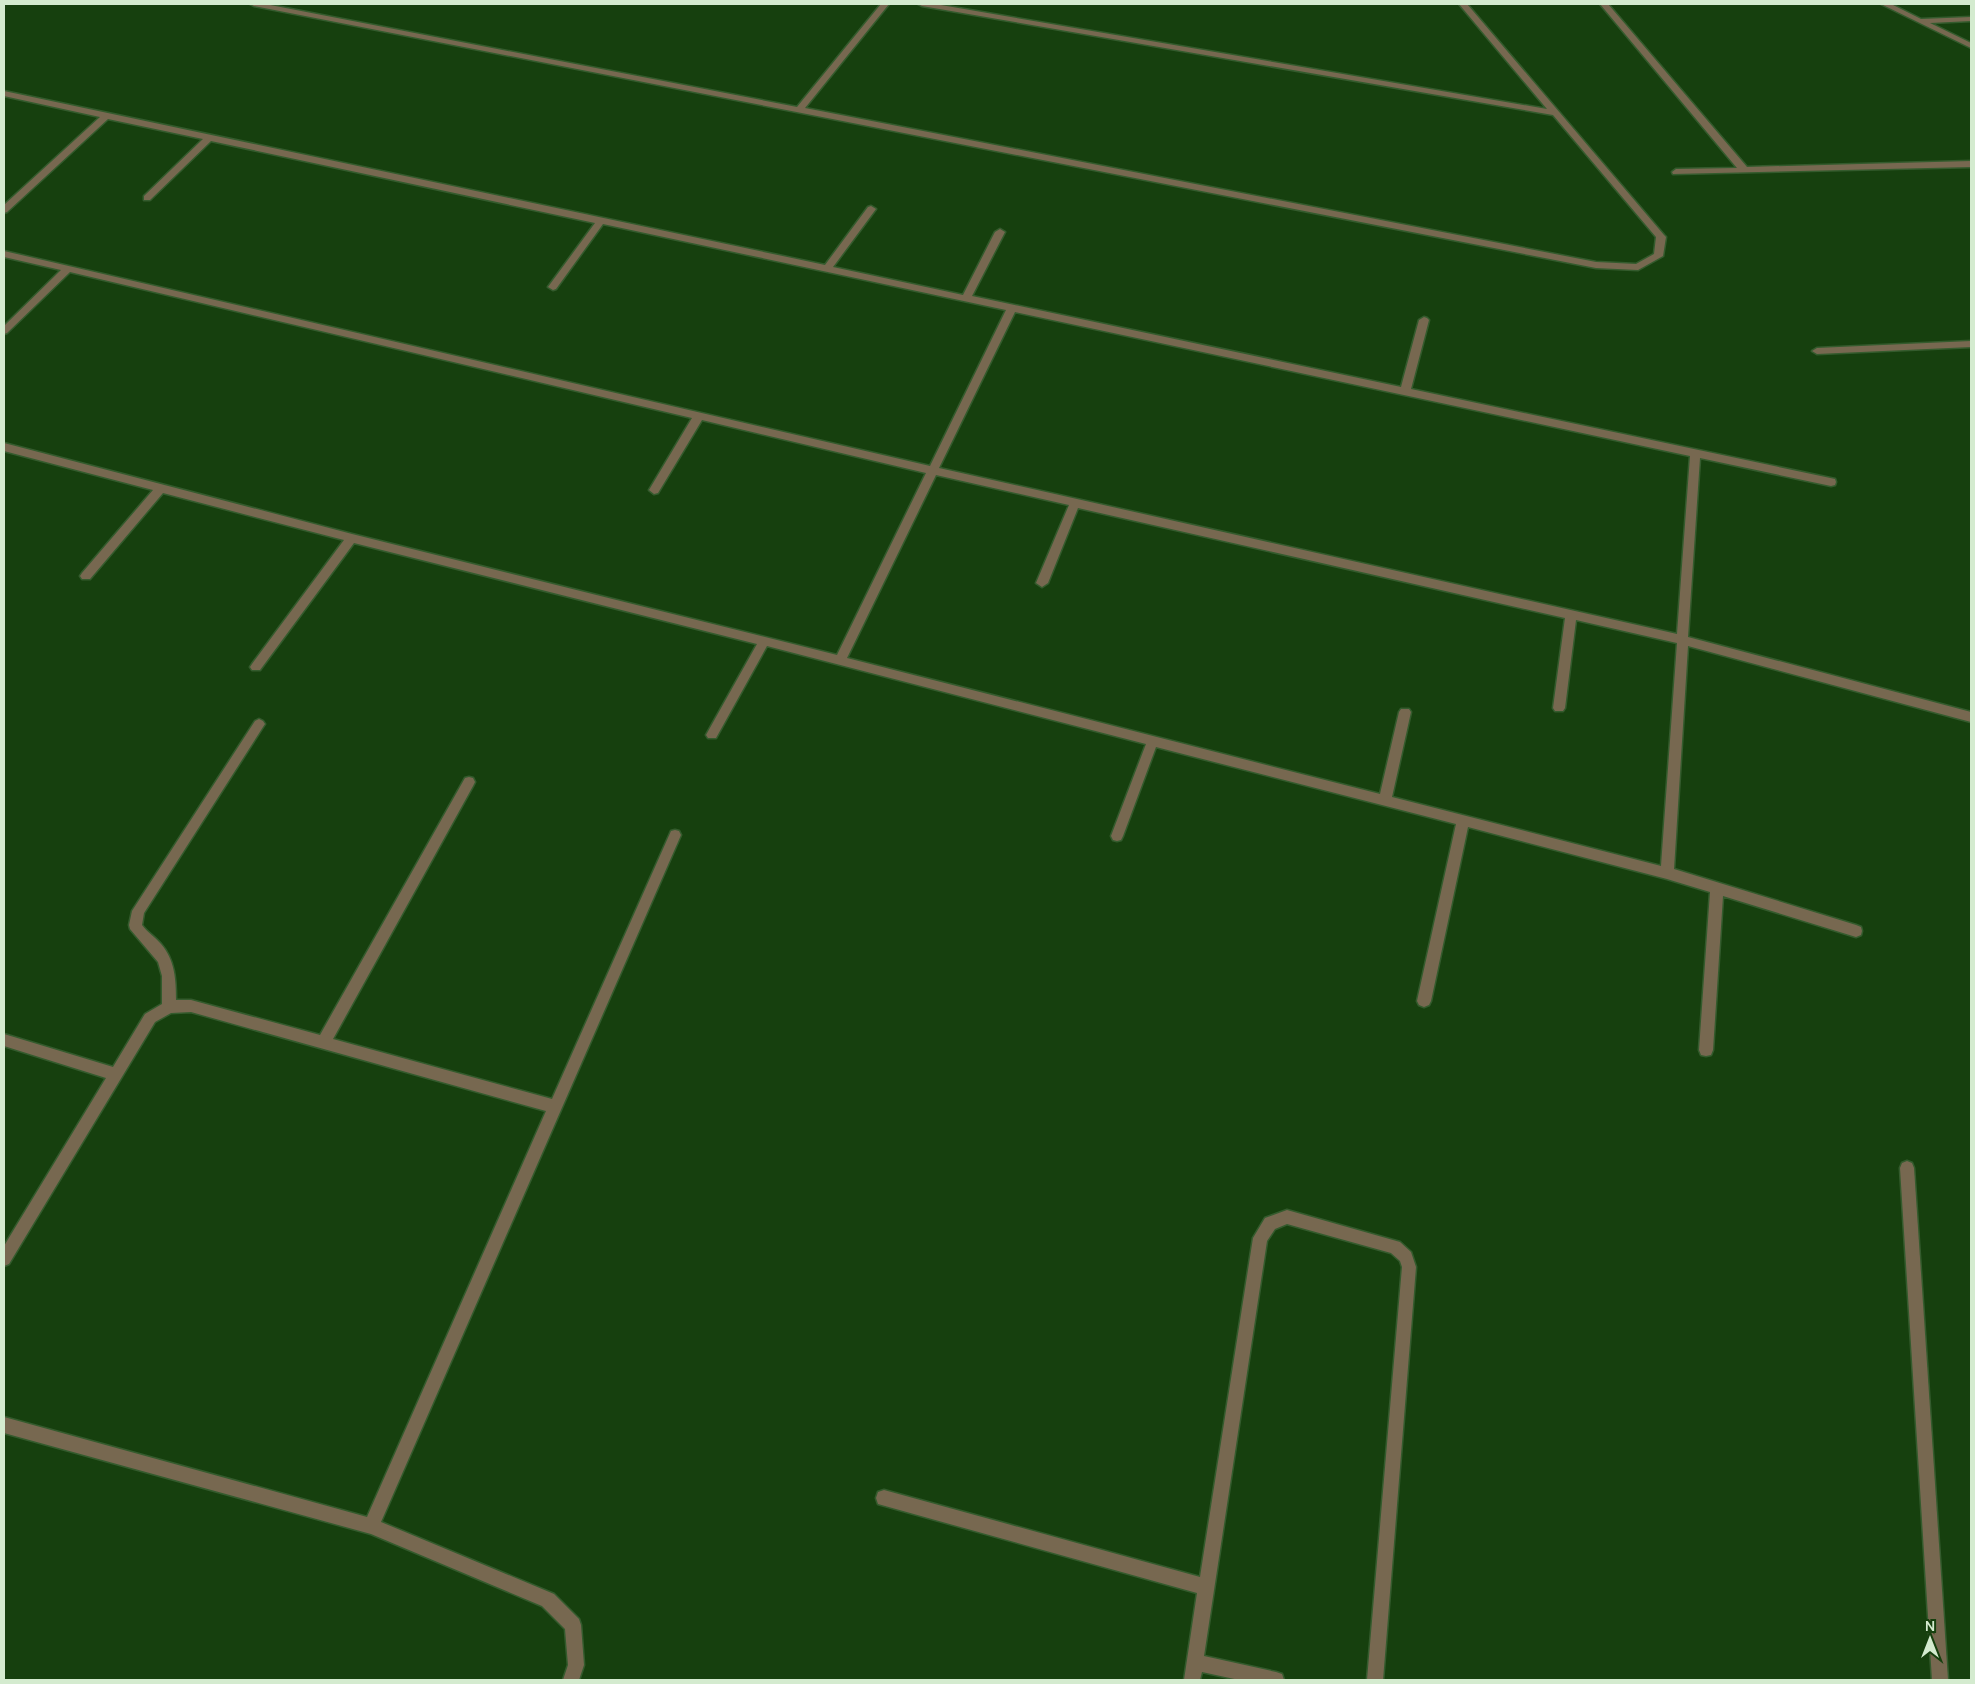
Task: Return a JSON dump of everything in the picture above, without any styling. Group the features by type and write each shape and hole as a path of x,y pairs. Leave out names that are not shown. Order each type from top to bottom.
{"street":[{"path":"254,4 1596,264 1638,268 1658,256 1661,236 1463,4"},
{"path":"800,109 885,4"},
{"path":"922,4 1557,113"},
{"path":"1604,4 1744,170"},
{"path":"1885,4 1971,46"},
{"path":"1918,21 1971,19"},
{"path":"4,94 1832,482"},
{"path":"4,210 106,116"},
{"path":"147,198 209,138"},
{"path":"1676,172 1971,164"},
{"path":"826,270 871,209"},
{"path":"553,287 601,221"},
{"path":"966,299 1000,232"},
{"path":"4,254 934,471 1682,640 1971,717"},
{"path":"4,331 68,268"},
{"path":"840,661 1012,308"},
{"path":"1405,391 1424,320"},
{"path":"1817,351 1971,344"},
{"path":"654,490 699,416"},
{"path":"4,447 352,538 1153,740 1667,873 1856,931"},
{"path":"1667,873 1695,453"},
{"path":"86,576 161,488"},
{"path":"1042,583 1075,503"},
{"path":"256,666 352,538"},
{"path":"1559,708 1571,615"},
{"path":"712,735 764,641"},
{"path":"1385,801 1405,712"},
{"path":"169,1007 168,970 157,948 140,934 135,925 138,911 259,724"},
{"path":"1117,836 1153,740"},
{"path":"323,1043 469,782"},
{"path":"1424,1001 1463,821"},
{"path":"372,1526 675,835"},
{"path":"1706,1050 1717,889"},
{"path":"4,1258 150,1018 169,1007 191,1006 555,1107"},
{"path":"4,1040 115,1074"},
{"path":"1907,1168 1940,1680"},
{"path":"1192,1680 1260,1238 1270,1223 1287,1217 1395,1247 1406,1257 1409,1267 1375,1680"},
{"path":"4,1426 372,1526 548,1600 573,1625 576,1665 571,1680"},
{"path":"884,1498 1206,1587"},
{"path":"1195,1662 1276,1680"}]}
